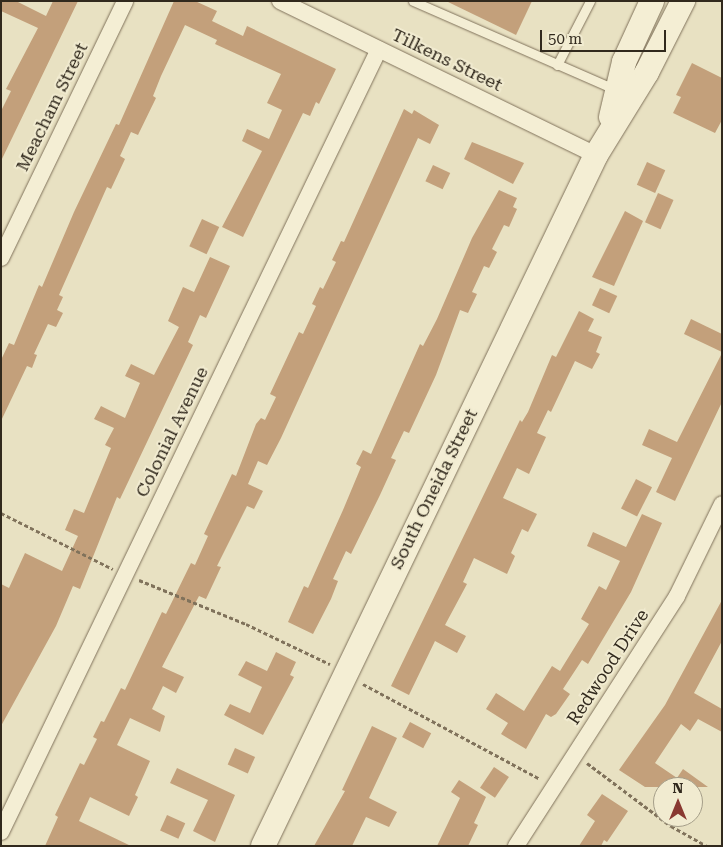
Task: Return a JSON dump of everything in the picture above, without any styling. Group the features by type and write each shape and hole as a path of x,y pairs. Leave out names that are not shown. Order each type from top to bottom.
{"street":[{"name":"Meacham Street","path":"1,258 125,1"},
{"name":"Tilkens Street","path":"280,1 596,155"},
{"name":"South Oneida Street","path":"607,133 624,62 652,1"},
{"name":"South Oneida Street","path":"263,846 344,674 596,155 607,133 647,72 683,1"},
{"name":"Colonial Avenue","path":"1,832 379,49"},
{"name":"Redwood Drive","path":"516,846 677,596 722,504"}],"lane":[{"path":"413,1 617,90"},
{"path":"557,65 590,1"}],"path":[{"path":"1,514 125,575 246,624 327,662 344,674 554,787"},
{"path":"575,754 671,826 707,846"}],"building":[{"path":"1,1 16,1 46,16 53,1 78,1 1,161 1,111 11,91 6,89 38,28 1,11"},
{"path":"174,1 195,1 217,11 212,21 243,36 247,26 336,69 319,104 316,102 310,116 303,113 243,237 222,227 262,151 242,141 247,129 269,139 282,110 267,103 281,74 215,44 217,40 185,25 153,96 156,98 138,135 131,132 120,156 125,159 111,189 107,187 59,295 63,297 57,310 63,313 56,327 48,324 34,354 37,355 32,368 27,366 1,421 1,360 9,343 14,345 39,285 42,287 74,212 116,124 119,125"},
{"path":"446,1 532,1 516,35"},
{"path":"692,63 722,78 722,120 715,133 673,113 681,97 676,95"},
{"path":"404,109 412,114 414,110 439,125 430,144 418,138 281,438 267,465 258,461 248,484 263,491 254,509 247,506 217,566 221,567 206,599 199,596 162,667 184,677 176,693 163,686 152,709 165,716 160,732 130,718 117,745 150,761 135,795 138,797 129,816 90,797 79,821 131,846 45,846 58,817 55,815 80,763 84,765 97,739 93,737 101,721 104,722 121,688 125,690 162,612 166,614 191,563 195,565 208,536 204,534 232,474 236,476 256,424 261,418 265,420 276,397 270,394 299,332 303,334 316,306 312,304 320,287 323,289 336,262 332,260 341,241 344,242"},
{"path":"472,142 524,163 513,184 464,159"},
{"path":"647,162 665,170 655,193 637,185"},
{"path":"433,165 450,173 443,189 425,181"},
{"path":"499,190 517,198 513,207 517,209 509,227 504,225 492,249 497,252 489,268 484,266 472,292 477,294 468,313 460,310 436,375 409,433 404,431 391,458 396,460 351,554 346,551 333,579 338,581 331,599 313,634 288,622 304,586 308,588 343,510 361,467 356,464 363,450 371,454 420,344 423,346 437,319 472,238"},
{"path":"658,193 674,200 661,229 645,222"},
{"path":"625,211 643,221 614,286 592,277"},
{"path":"202,219 219,227 207,254 189,246"},
{"path":"210,257 230,266 206,318 200,315 188,342 193,345 120,499 117,497 80,589 73,586 56,626 1,726 1,584 9,588 25,553 62,571 78,536 65,530 74,509 84,513 111,448 105,445 114,428 94,419 101,406 125,418 140,383 125,376 131,364 154,375 179,327 168,321 183,287 194,292"},
{"path":"600,288 617,296 609,313 592,305"},
{"path":"579,311 594,319 588,331 602,337 596,352 600,354 592,369 575,361 551,412 548,410 537,433 546,437 529,474 517,468 503,498 537,514 528,532 522,529 511,553 515,556 507,574 474,558 463,582 467,584 445,625 466,636 457,653 435,641 409,695 391,686 520,420 522,422 528,412 552,355 556,357"},
{"path":"691,319 722,334 722,352 684,334"},
{"path":"722,353 722,402 675,501 656,492 672,458 642,445 649,429 677,442"},
{"path":"636,479 652,487 637,517 621,508"},
{"path":"642,514 662,523 631,592 588,664 582,660 563,689 570,694 556,714 551,717 546,714 526,749 501,734 508,723 486,709 496,693 524,711 552,666 560,671 589,624 581,619 599,586 606,590 620,561 587,546 593,532 626,547"},
{"path":"722,600 722,641 694,693 722,709 722,732 698,719 690,731 681,724 655,763 676,777 653,777 653,787 645,787 619,770 665,705"},
{"path":"276,652 296,662 290,675 294,677 263,735 224,715 230,704 250,713 262,687 238,675 246,661 267,671"},
{"path":"410,722 431,733 423,748 402,737"},
{"path":"372,726 397,738 369,798 397,812 389,827 366,817 352,846 314,846 345,791 342,790"},
{"path":"235,748 255,757 248,773 228,764"},
{"path":"494,767 509,777 495,798 480,788"},
{"path":"177,768 235,795 215,842 193,831 208,800 170,783"},
{"path":"683,769 694,777 678,777"},
{"path":"459,780 486,797 474,823 478,825 468,846 437,846 460,798 451,792"},
{"path":"602,794 628,811 607,842 604,840 601,846 579,846 595,821 587,815"},
{"path":"167,815 185,823 178,839 160,831"}]}
